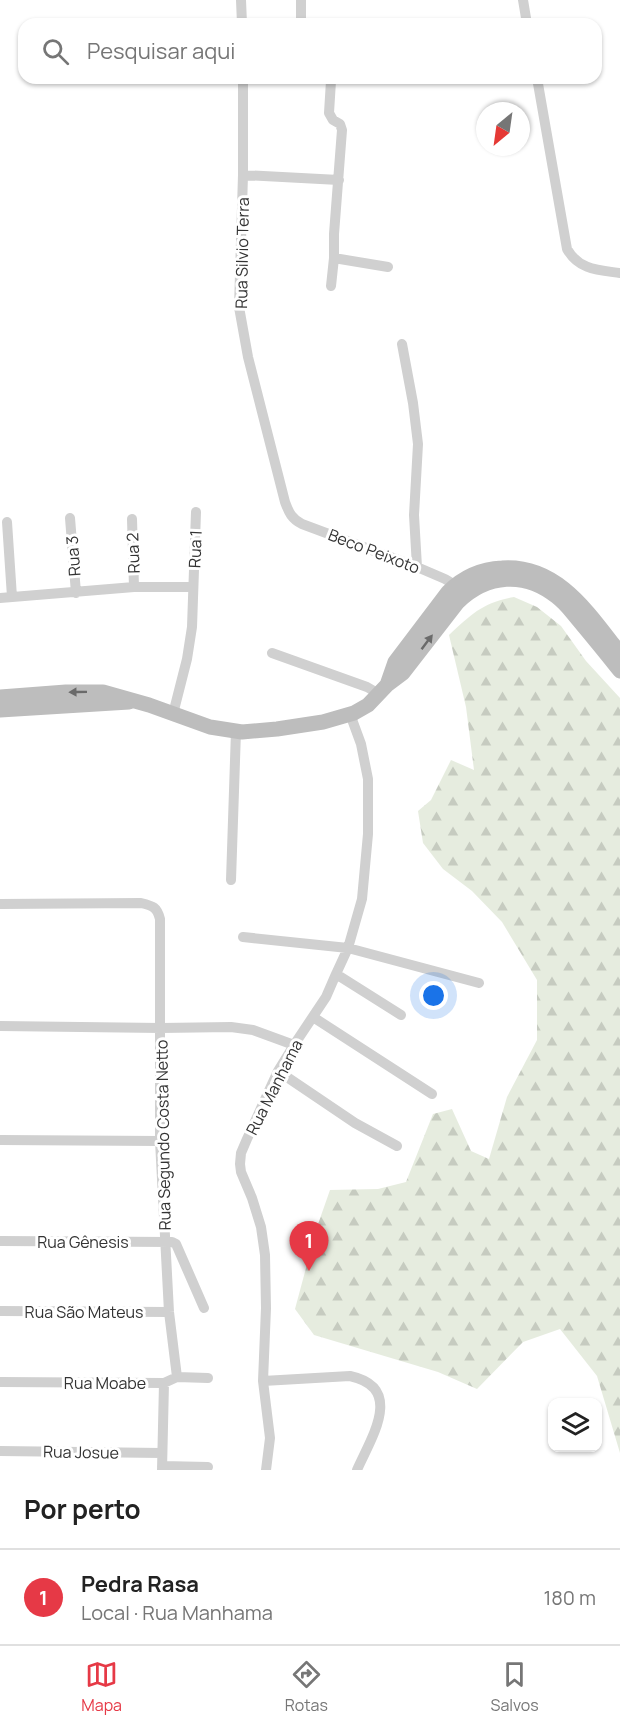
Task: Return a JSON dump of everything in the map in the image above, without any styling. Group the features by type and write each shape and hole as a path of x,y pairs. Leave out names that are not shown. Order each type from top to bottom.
{"main road":[{"path":"456,586 475,573 494,568 518,568 544,575 560,584 571,594 620,653"},
{"path":"456,586 507,579 526,581 544,588 563,602 620,671"},
{"path":"0,697 90,692 114,694 210,727 236,731 254,732 323,722 350,714 368,705 403,673 458,602 456,586"},
{"path":"0,710 135,701"}],"street":[{"path":"242,0 242,18"},
{"path":"301,0 301,18"},
{"path":"523,0 526,18"},
{"name":"Rua Silvio Terra","path":"243,84 239,307 285,502 294,520 302,524"},
{"path":"330,84 329,113 341,127 331,286"},
{"path":"538,84 567,249 573,259 584,266 620,273"},
{"path":"243,176 339,180"},
{"path":"334,258 388,267"},
{"path":"402,344 418,444 414,515 417,567"},
{"name":"Rua 1","path":"173,714 192,627 196,512"},
{"name":"Rua 3","path":"70,518 76,593"},
{"name":"Rua 2","path":"132,519 134,587"},
{"path":"7,522 12,597"},
{"name":"Beco Peixoto","path":"302,524 417,567 456,586"},
{"path":"0,598 134,587 193,587"},
{"path":"272,653 367,687 383,690"},
{"name":"Rua Manhama","path":"266,1470 270,1438 263,1381 266,1308 265,1255 261,1227 241,1172 241,1154 278,1071 326,996 348,948 362,899 368,834 368,779 361,744 350,714"},
{"path":"231,880 236,731"},
{"name":"Rua Segundo Costa Netto","path":"0,904 141,903 152,906 158,911 160,920 160,1141 169,1312 177,1377"},
{"path":"243,937 348,948 479,983"},
{"path":"336,974 401,1015"},
{"path":"313,1017 432,1094"},
{"path":"0,1026 231,1027 253,1030 294,1045"},
{"path":"278,1071 397,1146"},
{"path":"0,1140 160,1141"},
{"name":"Rua Gênesis","path":"0,1241 165,1242"},
{"path":"165,1242 176,1244 204,1308"},
{"name":"Rua São Mateus","path":"0,1311 169,1312"},
{"path":"263,1381 350,1376 363,1379 373,1387 381,1406 379,1422 357,1470"},
{"name":"Rua Moabe","path":"0,1382 164,1383 177,1377 208,1378"},
{"path":"164,1383 162,1468 208,1467"},
{"name":"Rua Josue","path":"0,1451 162,1453"}],"green space":[{"path":"514,597 537,607 561,626 586,661 620,698 620,1453 597,1376 560,1329 523,1342 477,1389 438,1372 314,1335 295,1309 317,1227 330,1190 378,1189 406,1182 433,1114 452,1109 471,1151 489,1159 507,1097 537,1040 537,980 502,922 472,891 443,869 423,843 418,811 431,800 451,760 474,770 466,707 449,635 478,610 503,599"}],"place":[{"name":"Pedra Rasa","path":"309,1271"}]}
